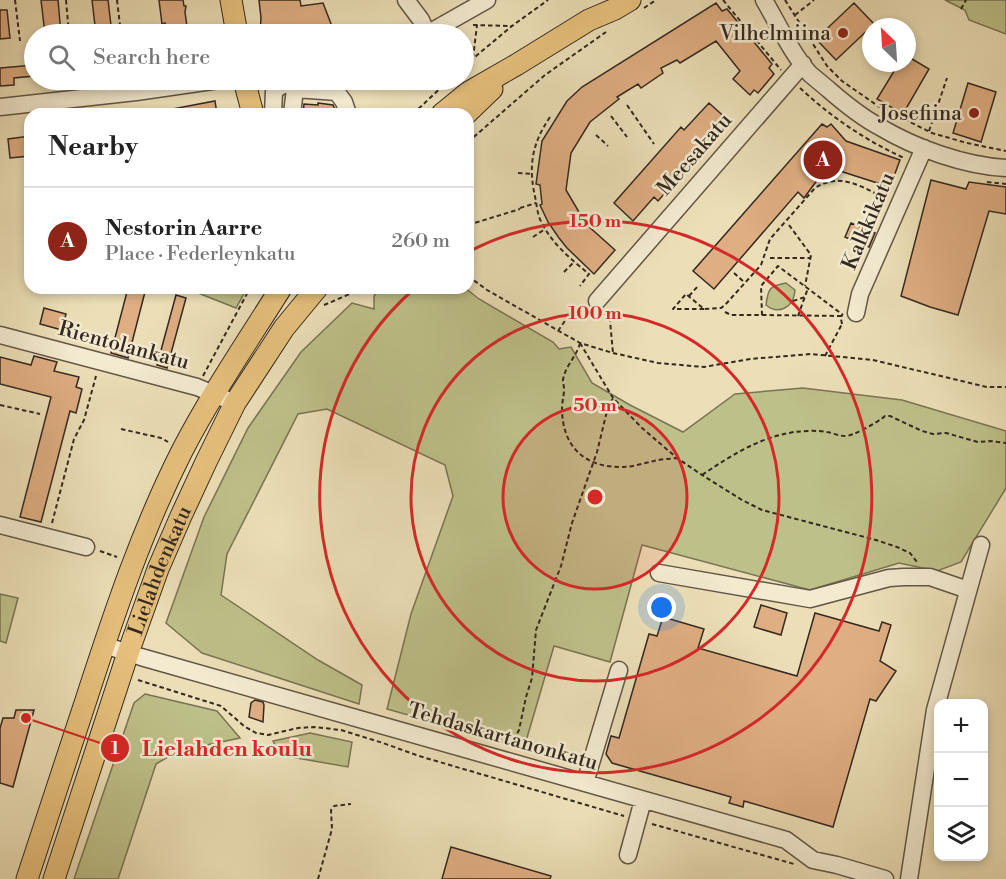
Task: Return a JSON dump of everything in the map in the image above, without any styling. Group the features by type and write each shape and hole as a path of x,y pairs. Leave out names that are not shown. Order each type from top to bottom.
{"main road":[{"path":"231,0 235,24"},
{"path":"598,26 612,0"},
{"path":"474,89 516,65 598,26 615,9 635,5"},
{"path":"472,108 516,65"},
{"path":"247,90 252,108"},
{"path":"449,108 472,90"},
{"name":"Lielahdenkatu","path":"27,879 104,645 134,560 162,493 214,395 277,294"},
{"name":"Lielahdenkatu","path":"54,879 135,655 158,569 175,529 235,404 284,328 320,297"}],"street":[{"path":"406,0 423,24"},
{"path":"448,24 487,0"},
{"path":"764,0 811,74 860,115 880,128 924,148 955,159 1006,168"},
{"name":"Meesakatu","path":"603,306 803,64"},
{"path":"0,107 148,90"},
{"path":"273,108 274,91 276,90"},
{"path":"289,90 291,108"},
{"path":"336,90 346,108"},
{"name":"Kalkkikatu","path":"847,315 860,294 924,148"},
{"name":"Rientolankatu","path":"0,335 197,387 235,404"},
{"path":"0,525 86,547"},
{"path":"909,879 935,710 981,545"},
{"path":"658,573 810,599 889,578 930,578 968,590"},
{"name":"Tehdaskartanonkatu","path":"104,645 786,840 813,860 885,879"},
{"path":"585,783 619,670"},
{"path":"628,855 643,800"}],"path":[{"path":"15,0 20,41"},
{"path":"66,0 68,24"},
{"path":"117,0 120,24"},
{"path":"474,57 548,0"},
{"path":"635,5 656,0"},
{"path":"785,0 827,66 842,81 878,106 929,131 968,143 1006,151"},
{"path":"794,15 814,0"},
{"path":"961,9 965,0"},
{"path":"474,50 477,25 512,26"},
{"path":"474,137 598,26"},
{"path":"929,131 947,78"},
{"path":"419,108 438,90"},
{"path":"627,105 654,144"},
{"path":"611,116 627,137"},
{"path":"550,117 534,148 532,185 541,222 545,229 574,262 589,274 579,286"},
{"path":"596,135 608,146"},
{"path":"518,174 532,174"},
{"path":"704,309 686,294 673,309 704,309 723,307 761,265 770,239 821,184 845,180 889,200"},
{"path":"474,223 536,203"},
{"path":"789,225 811,255 805,297 798,316"},
{"path":"533,237 545,229"},
{"path":"770,258 810,258"},
{"path":"564,272 574,262"},
{"path":"762,315 761,286 778,266 847,315"},
{"path":"734,273 745,283"},
{"path":"474,280 580,343 658,363 704,367 750,359 811,354 873,360 987,387 1006,387"},
{"path":"689,296 699,285"},
{"path":"793,301 805,297"},
{"path":"603,306 613,353"},
{"path":"558,331 571,312"},
{"path":"725,312 731,315 847,315"},
{"path":"825,356 847,315"},
{"path":"580,343 613,398 642,428 677,458 702,475 762,510 897,547 910,553 930,578"},
{"path":"580,343 578,353 571,361 563,380 562,409 572,447 583,457 609,466 623,467 677,458"},
{"path":"49,537 74,439 84,420 96,376"},
{"path":"499,759 514,743 519,730 532,678 536,630 561,566 572,523 613,398"},
{"path":"0,405 40,414"},
{"path":"702,475 751,445 773,437 795,432 825,432 847,437 879,422 885,416 933,434 946,432 978,442 1006,443"},
{"path":"121,429 161,438 168,442"},
{"path":"86,547 117,557"},
{"path":"135,655 135,680 221,706 256,733 267,735 314,727 341,730 419,756 796,865"},
{"path":"318,879 332,829 331,810 334,806 351,804"}],"green space":[{"path":"945,0 1006,0 1006,34 969,20 965,10"},
{"path":"786,283 795,290 789,305 775,309 766,305 771,289 776,285"},
{"path":"201,294 244,294 236,308"},
{"path":"376,294 473,294 553,342 559,349 571,347 592,383 683,432 735,394 803,388 902,400 1006,431 1006,488 961,562 937,571 899,563 810,590 642,545 610,662 554,646 524,748 387,709 411,614 453,496 445,465 327,409 298,414 227,554 221,595 318,660 362,685 359,704 202,653 166,623 204,517 248,428 301,352 352,303 374,309"},
{"path":"0,594 18,598 6,643 0,641"},
{"path":"145,694 217,711 240,738 178,751 156,764 118,879 74,879 134,703"},
{"path":"310,733 352,742 348,767 280,755 273,741"}],"building":[{"path":"41,0 58,0 60,24 44,24"},
{"path":"92,0 108,0 111,24 95,24"},
{"path":"159,0 183,0 186,6 187,24 162,24"},
{"path":"259,0 300,0 301,6 323,3 331,24 261,24"},
{"path":"716,3 722,11 727,9 772,64 769,68 774,74 758,93 754,90 750,95 733,79 740,71 716,41 680,63 677,60 661,68 663,73 641,88 638,84 617,97 619,99 590,122 571,153 566,190 586,224 615,250 594,274 559,238 540,205 542,204 540,185 536,184 542,141 567,101 582,87"},
{"name":"Vilhelmiina","path":"854,3 868,18 862,18 862,35 836,60 816,39"},
{"path":"0,10 7,10 10,38 0,39"},
{"path":"916,61 929,69 903,114 877,99 894,72 916,72"},
{"path":"24,66 24,77 14,78 14,85 0,86 0,68"},
{"name":"Josefiina","path":"968,83 996,92 981,142 953,133"},
{"path":"215,101 216,108 177,108"},
{"path":"318,103 333,105 334,108 304,108 304,104 318,105"},
{"path":"709,103 729,121 658,201 654,197 633,221 614,203 681,127 684,130"},
{"path":"822,124 827,127 831,124 846,141 900,160 890,187 843,172 829,164 804,198 798,192 714,289 693,271"},
{"path":"24,137 24,157 10,158 8,139"},
{"path":"931,180 966,189 969,182 1006,187 1006,214 989,211 958,315 901,296"},
{"path":"851,223 875,233 869,247 845,237"},
{"path":"126,294 144,294 128,358 111,353"},
{"path":"176,295 186,298 167,368 157,365"},
{"path":"44,308 66,314 62,330 40,324"},
{"path":"34,356 57,362 54,371 79,377 76,387 82,389 76,413 70,411 41,522 20,517 51,397 0,384 0,357 31,365"},
{"path":"761,605 787,613 781,635 754,627"},
{"path":"815,613 879,631 882,622 891,625 880,661 896,671 876,701 870,699 833,827 744,801 743,807 729,803 731,797 612,763 606,754 611,736 619,738 649,634 657,636 663,617 704,629 698,648 797,676"},
{"path":"255,700 263,702 263,722 249,717 251,703"},
{"path":"16,710 34,710 13,787 0,783 0,728 3,718 14,718"},
{"path":"451,847 551,876 550,879 442,879"}],"place":[{"name":"Vilhelmiina","path":"843,33"},
{"name":"Josefiina","path":"974,113"},
{"name":"Nestorin Aarre","path":"823,160"},
{"name":"Lielahden koulu","path":"26,718"}]}
